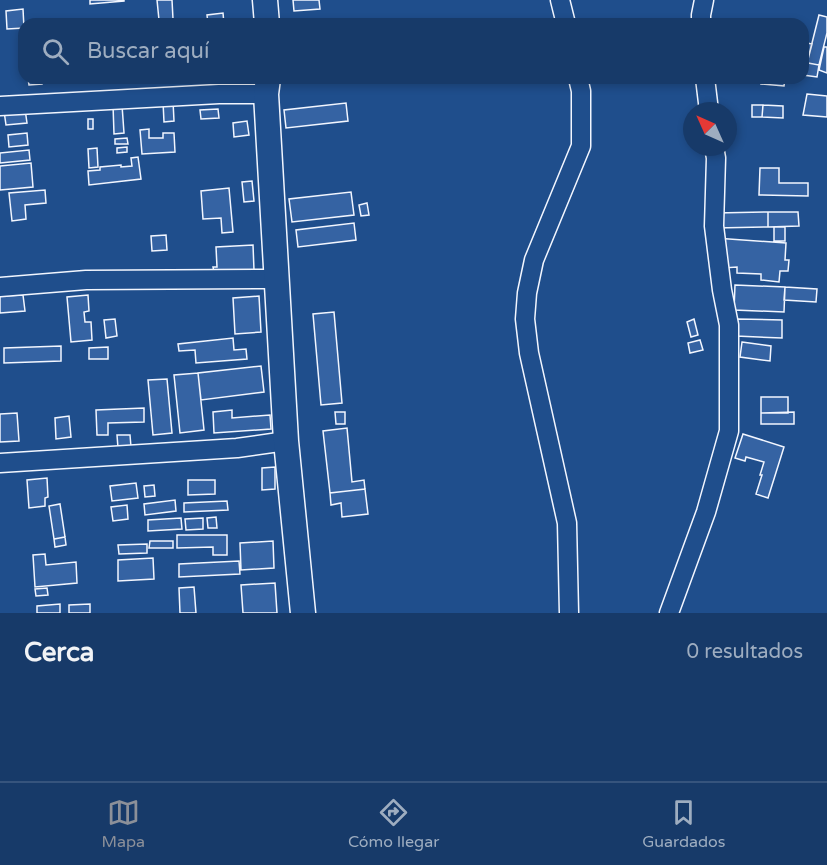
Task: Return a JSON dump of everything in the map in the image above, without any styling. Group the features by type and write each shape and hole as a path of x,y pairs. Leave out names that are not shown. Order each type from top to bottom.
{"street":[{"path":"265,0 266,18"},
{"path":"560,0 564,18"},
{"path":"700,18 704,0"},
{"path":"569,613 567,523 529,353 525,319 526,293 534,260 581,146 579,84"},
{"path":"706,84 708,102"},
{"path":"0,106 219,93 267,86 286,441 303,613"},
{"path":"669,613 706,512 729,431 729,324 714,226 716,156"},
{"path":"0,287 86,280 276,279"},
{"path":"0,463 237,448 286,441"}],"building":[{"path":"90,0 124,0 124,1 90,4"},
{"path":"157,0 172,0 173,18 159,18"},
{"path":"293,0 319,0 320,9 294,11"},
{"path":"23,9 23,18 18,18 18,28 7,29 6,11"},
{"path":"223,13 223,18 207,18 207,15"},
{"path":"819,15 827,17 827,33 819,65 809,63"},
{"path":"824,47 827,47 827,73 819,70"},
{"path":"809,63 819,65 817,77 809,76"},
{"path":"236,84 245,84 246,91 236,91"},
{"path":"761,84 784,84 784,86"},
{"path":"807,94 827,96 827,117 803,115"},
{"path":"173,101 174,121 164,122 163,102"},
{"path":"346,103 348,121 286,128 284,110"},
{"path":"113,105 122,105 124,133 114,134"},
{"path":"752,105 763,105 762,117 752,117"},
{"path":"763,105 783,106 783,118 762,117"},
{"path":"25,109 27,123 6,125 4,111"},
{"path":"218,109 219,118 201,119 200,110"},
{"path":"88,119 93,119 93,129 88,129"},
{"path":"247,121 249,135 234,137 233,123"},
{"path":"149,129 149,138 163,138 163,133 174,133 175,152 142,154 140,130"},
{"path":"27,133 28,145 9,147 8,135"},
{"path":"127,138 128,144 115,144 115,139"},
{"path":"127,147 127,152 117,153 117,148"},
{"path":"97,148 98,167 89,168 88,149"},
{"path":"29,150 30,160 0,163 0,153"},
{"path":"138,157 141,179 89,185 88,171 100,170 100,167 132,166 131,158"},
{"path":"31,163 33,187 0,190 0,166"},
{"path":"760,168 779,168 779,183 808,183 808,196 759,195"},
{"path":"252,181 254,201 244,202 242,182"},
{"path":"229,188 233,232 222,233 221,218 203,219 201,191"},
{"path":"45,190 46,203 25,205 26,219 12,221 9,193"},
{"path":"351,192 354,215 292,222 289,199"},
{"path":"367,203 369,215 361,216 359,205"},
{"path":"768,212 798,212 799,226 768,227"},
{"path":"768,212 768,227 716,228 716,213"},
{"path":"354,223 356,240 298,247 296,230"},
{"path":"774,227 785,227 785,241 774,241"},
{"path":"166,235 167,250 152,251 151,236"},
{"path":"715,238 786,243 785,260 789,260 788,271 780,271 779,282 761,280 761,274 737,273 737,267 723,268"},
{"path":"253,245 254,270 214,272 213,267 217,267 216,247"},
{"path":"735,285 785,287 784,312 734,310"},
{"path":"785,287 817,289 816,302 784,300"},
{"path":"23,295 25,311 0,313 0,296"},
{"path":"88,295 89,311 84,312 85,322 91,322 92,340 71,342 67,297"},
{"path":"259,296 261,332 235,334 233,298"},
{"path":"334,312 342,403 321,405 313,314"},
{"path":"115,319 117,336 106,338 104,320"},
{"path":"694,319 698,335 691,337 687,322"},
{"path":"737,319 782,320 782,338 736,336"},
{"path":"233,338 234,350 246,349 247,359 196,363 195,350 179,351 178,344"},
{"path":"700,340 703,350 690,353 688,343"},
{"path":"742,342 771,346 770,361 740,357"},
{"path":"61,346 61,361 4,363 4,348"},
{"path":"108,347 108,359 89,359 89,348"},
{"path":"261,366 264,392 201,400 198,373"},
{"path":"198,373 204,430 180,433 174,375"},
{"path":"167,379 172,433 153,435 148,380"},
{"path":"761,397 788,397 788,413 761,413"},
{"path":"144,408 144,422 108,423 108,435 97,435 96,410"},
{"path":"232,410 232,418 270,415 271,429 214,433 213,412"},
{"path":"335,412 345,412 345,424 336,424"},
{"path":"794,412 794,424 761,424 761,413"},
{"path":"17,413 19,441 0,442 0,414"},
{"path":"69,416 71,437 56,439 55,418"},
{"path":"347,428 352,482 364,480 365,489 330,493 323,431"},
{"path":"743,434 784,447 768,498 756,494 764,462 746,457 745,461 735,458"},
{"path":"117,435 130,435 131,447 118,448"},
{"path":"275,467 275,489 262,490 262,468"},
{"path":"47,478 48,497 45,498 45,506 29,508 27,480"},
{"path":"188,480 215,480 215,494 188,495"},
{"path":"136,483 138,498 112,501 110,486"},
{"path":"154,485 155,496 145,497 144,486"},
{"path":"365,489 368,514 342,517 341,503 331,505 330,493"},
{"path":"175,500 176,511 145,515 144,504"},
{"path":"227,501 228,510 184,512 184,503"},
{"path":"60,504 65,537 54,539 49,506"},
{"path":"127,505 128,519 113,521 111,507"},
{"path":"216,517 217,528 208,528 207,518"},
{"path":"181,518 182,529 148,531 148,520"},
{"path":"203,518 203,529 186,530 185,519"},
{"path":"177,535 227,535 227,555 213,555 213,547 177,548"},
{"path":"65,537 66,545 55,547 54,539"},
{"path":"150,541 173,541 173,548 149,548"},
{"path":"273,541 274,568 241,570 240,543"},
{"path":"147,544 147,553 119,554 118,545"},
{"path":"45,554 46,565 76,562 77,583 35,587 33,555"},
{"path":"153,558 154,579 118,581 118,560"},
{"path":"239,561 240,574 179,577 179,564"},
{"path":"275,583 277,613 243,613 241,585"},
{"path":"194,587 196,613 180,613 179,588"},
{"path":"47,588 48,595 36,596 35,589"},
{"path":"60,604 60,613 37,613 37,606"},
{"path":"90,604 90,613 69,613 69,605"}]}
